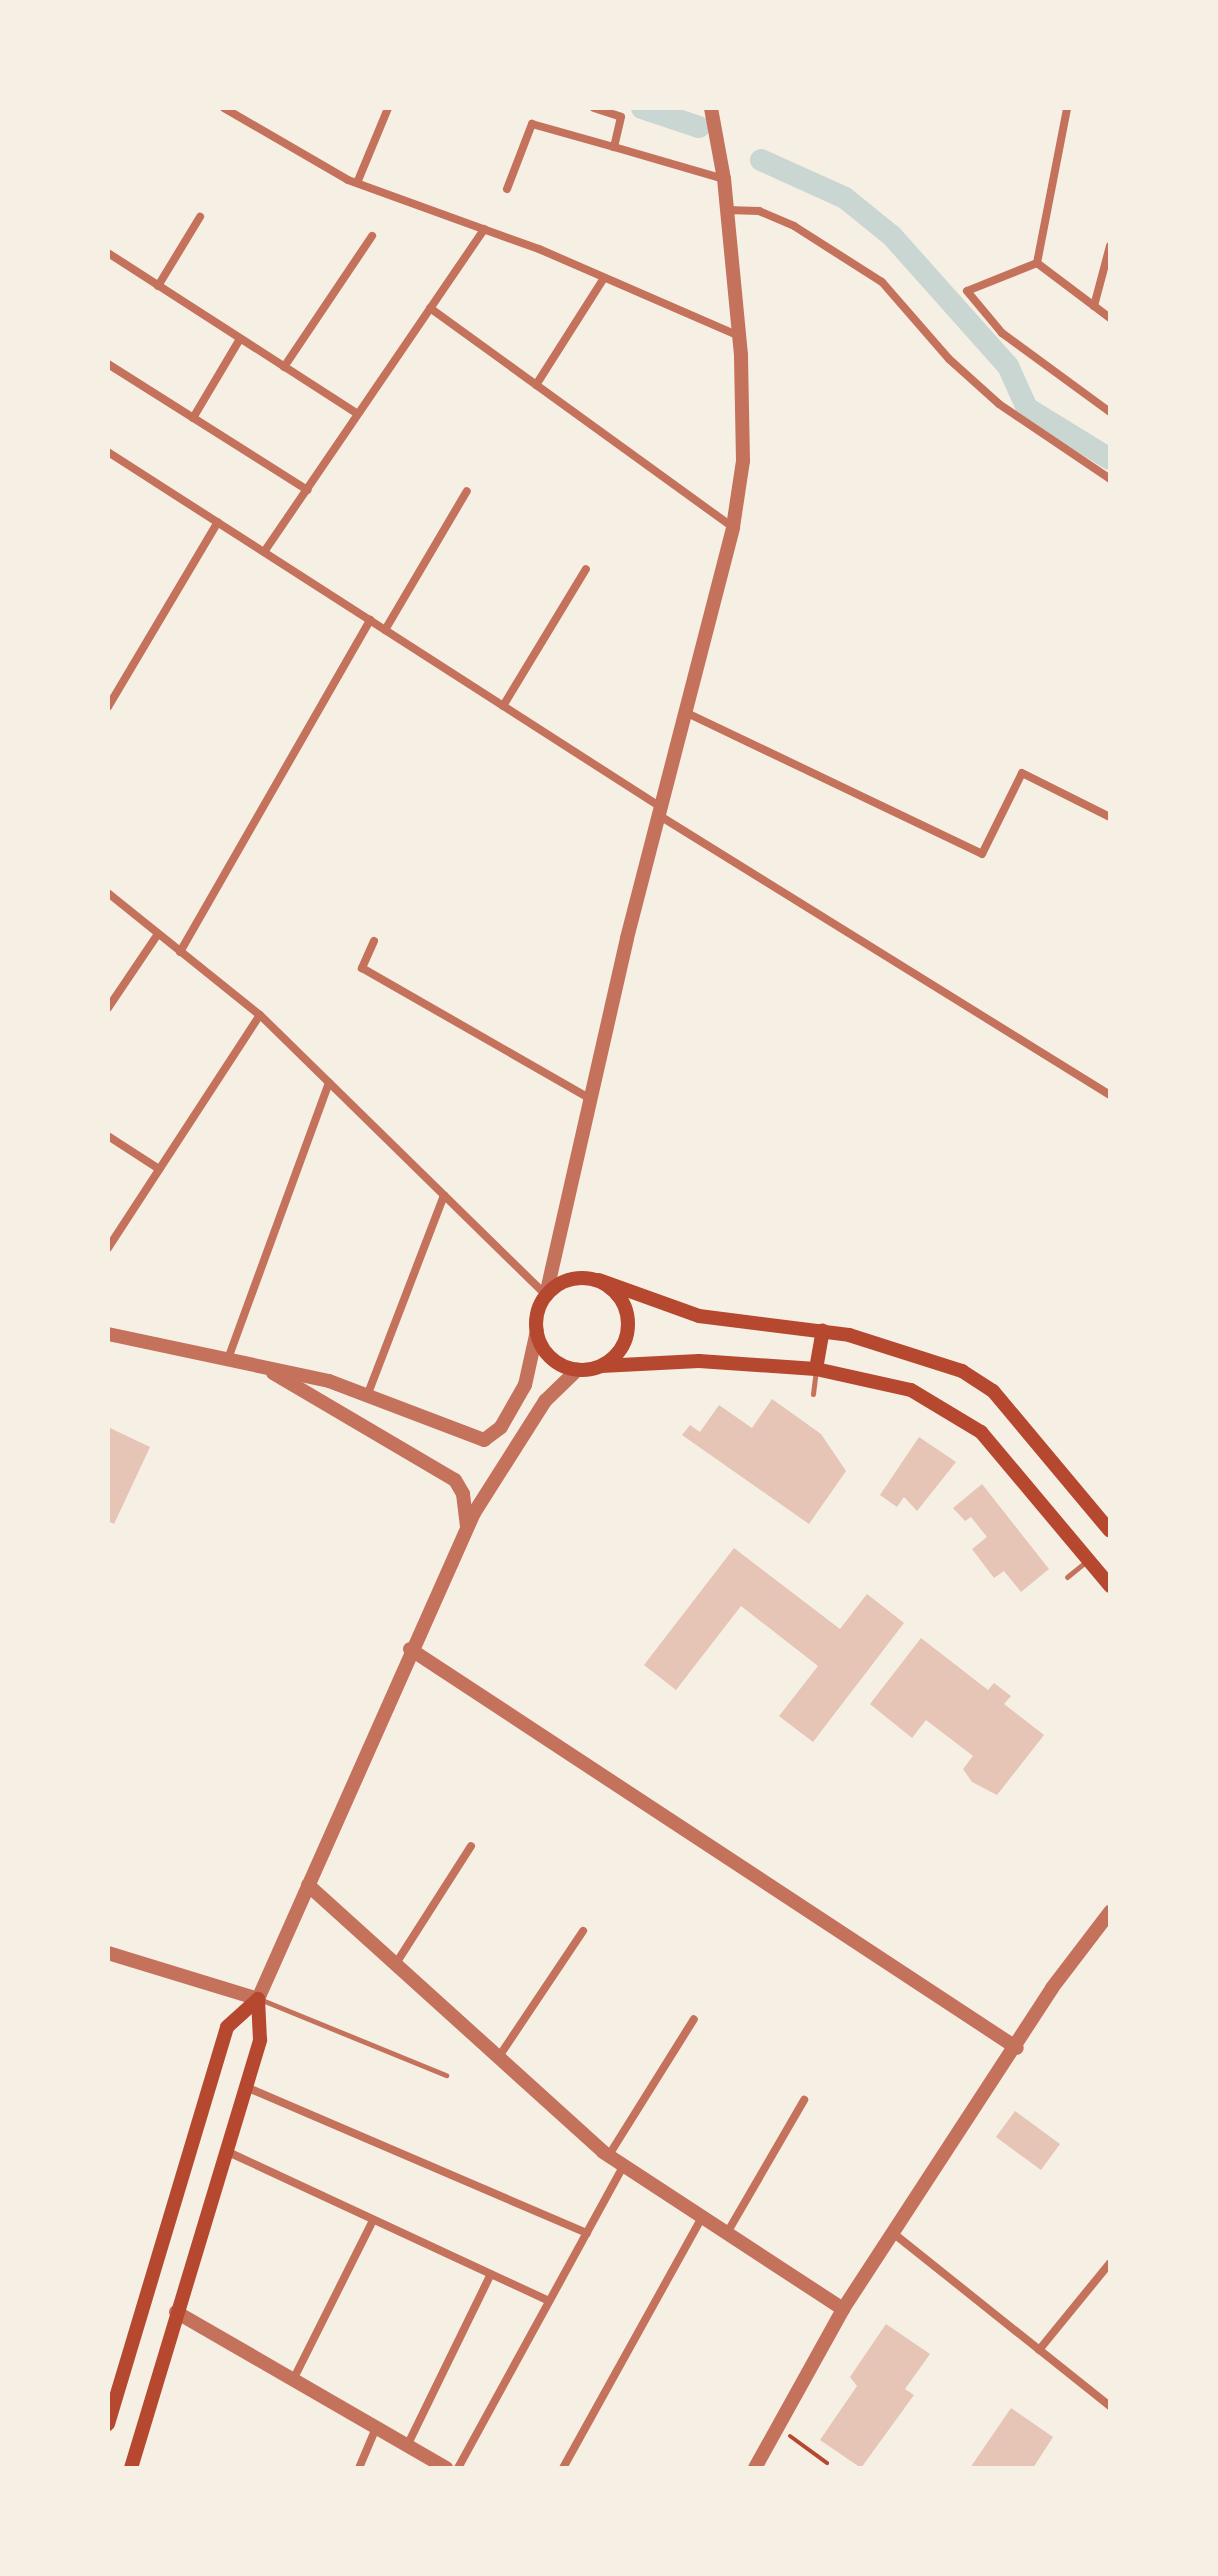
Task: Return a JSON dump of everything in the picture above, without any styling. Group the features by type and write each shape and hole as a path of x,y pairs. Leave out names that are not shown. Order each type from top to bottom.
{"main road":[{"path":"599,1280 618,1294 628,1316 626,1340 601,1366"},
{"path":"1110,1531 1031,1433 976,1378 911,1351 823,1331 699,1316 599,1280 564,1281 546,1295 537,1331 546,1353 577,1370 699,1361 816,1369 911,1390 952,1411 981,1432 1110,1586"},
{"path":"816,1369 823,1331"},
{"path":"131,2468 260,2040 258,1999"},
{"path":"108,2424 227,2027 258,1999"}],"street":[{"path":"224,108 286,149 357,183 484,229 739,336"},
{"path":"357,183 388,108"},
{"path":"594,108 621,117 614,147"},
{"path":"546,1295 591,1099 733,527 745,417 724,179 711,108"},
{"path":"1037,263 1067,108"},
{"path":"507,189 532,124 724,179"},
{"path":"727,210 759,211 794,226 882,282 949,359 999,404 1110,479"},
{"path":"158,286 200,217"},
{"path":"264,552 484,229"},
{"path":"284,367 372,236"},
{"path":"1094,306 1110,246"},
{"path":"108,253 358,414"},
{"path":"1037,263 967,291 1002,333 1110,412"},
{"path":"1037,263 1110,318"},
{"path":"536,385 604,278"},
{"path":"430,308 733,527"},
{"path":"193,418 240,339"},
{"path":"108,364 307,490"},
{"path":"108,452 503,706 661,812 1110,1095"},
{"path":"385,630 467,491"},
{"path":"108,707 218,522"},
{"path":"503,706 586,569"},
{"path":"180,952 370,620"},
{"path":"687,713 982,854 1022,773 1110,817"},
{"path":"108,893 260,1015 546,1295"},
{"path":"108,1008 158,934"},
{"path":"374,941 362,968 591,1099"},
{"path":"108,1248 260,1015"},
{"path":"229,1356 329,1083"},
{"path":"108,1136 159,1169"},
{"path":"367,1396 444,1195"},
{"path":"108,1334 258,1364 367,1396 484,1440 501,1427 525,1385 537,1331"},
{"path":"258,1364 455,1480 463,1494 467,1526"},
{"path":"108,1953 258,1999 410,1649 467,1526 511,1448 545,1401 577,1370"},
{"path":"410,1649 1017,2048"},
{"path":"395,1965 471,1846"},
{"path":"308,1885 609,2155 843,2309"},
{"path":"755,2468 843,2309 1017,2048 1052,1988 1110,1912"},
{"path":"498,2058 583,1931"},
{"path":"609,2155 694,2019"},
{"path":"246,2087 587,2233"},
{"path":"727,2233 804,2100"},
{"path":"226,2151 549,2301"},
{"path":"458,2468 624,2165"},
{"path":"563,2468 702,2217"},
{"path":"293,2380 373,2220"},
{"path":"893,2233 1110,2406"},
{"path":"1039,2350 1110,2263"},
{"path":"407,2446 491,2274"},
{"path":"176,2312 446,2468"},
{"path":"359,2468 376,2428"}],"lane":[{"path":"813,1394 816,1369"},
{"path":"1067,1577 1088,1560"},
{"path":"258,1999 446,2075"}],"path":[{"path":"777,2428 827,2463"}],"building":[{"path":"772,1399 821,1434 846,1471 809,1524 682,1435 690,1425 700,1432 719,1405 752,1428"},
{"path":"108,1427 150,1447 114,1524 108,1521"},
{"path":"919,1437 956,1462 917,1511 904,1497 897,1507 880,1495"},
{"path":"982,1484 1049,1569 1021,1592 1004,1571 994,1578 972,1549 987,1537 971,1517 965,1521 953,1508"},
{"path":"734,1548 840,1629 867,1594 904,1623 813,1742 779,1716 818,1666 741,1606 676,1690 644,1665"},
{"path":"921,1638 988,1690 994,1683 1011,1696 1004,1704 1044,1735 997,1795 972,1782 963,1769 973,1756 926,1720 912,1738 870,1704"},
{"path":"1015,2111 1060,2144 1041,2170 996,2137"},
{"path":"886,2324 930,2354 905,2389 914,2395 861,2468 820,2440 857,2386 850,2377"},
{"path":"1011,2408 1053,2437 1033,2468 970,2468"}],"waterway":[{"path":"642,108 699,127"},
{"path":"761,160 845,198 892,236 1008,366 1027,408 1110,459"}]}
